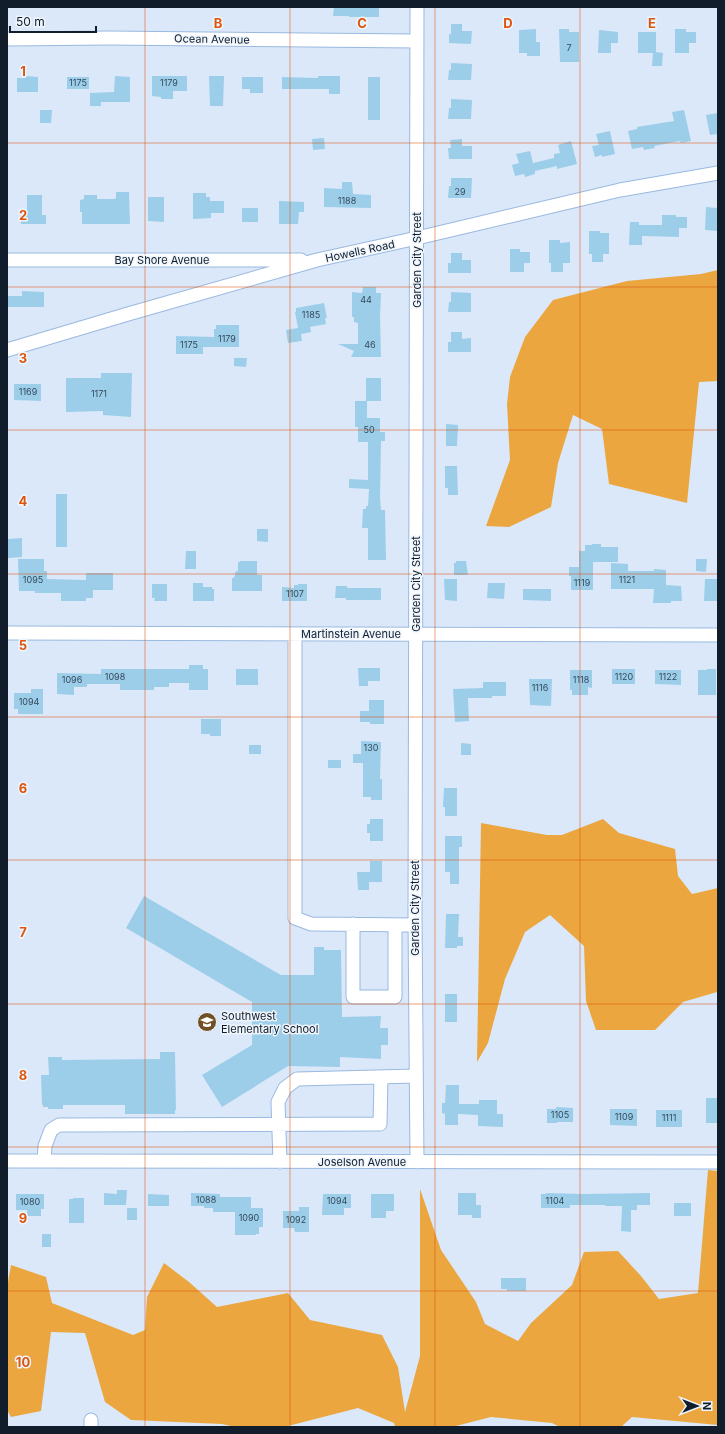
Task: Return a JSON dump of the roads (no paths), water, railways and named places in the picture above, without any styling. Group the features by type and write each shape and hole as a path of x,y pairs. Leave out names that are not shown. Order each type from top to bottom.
{"street":[{"name":"Garden City Street","path":"417,7 415,925 417,1162"},
{"name":"Ocean Avenue","path":"7,39 117,38 416,41"},
{"name":"Howells Road","path":"7,350 317,260 620,190 718,173"},
{"name":"Bay Shore Avenue","path":"7,260 317,260"},
{"name":"Martinstein Avenue","path":"7,633 718,635"},
{"path":"295,634 295,918 311,924 415,925"},
{"path":"353,924 353,998 395,998 395,925"},
{"path":"280,1162 278,1102 285,1088 298,1080 416,1076"},
{"path":"44,1161 45,1146 51,1130 59,1125 380,1124 381,1077"},
{"name":"Joselson Avenue","path":"7,1161 718,1162"}],"place":[{"name":"Southwest Elementary School","path":"207,1022"}]}
